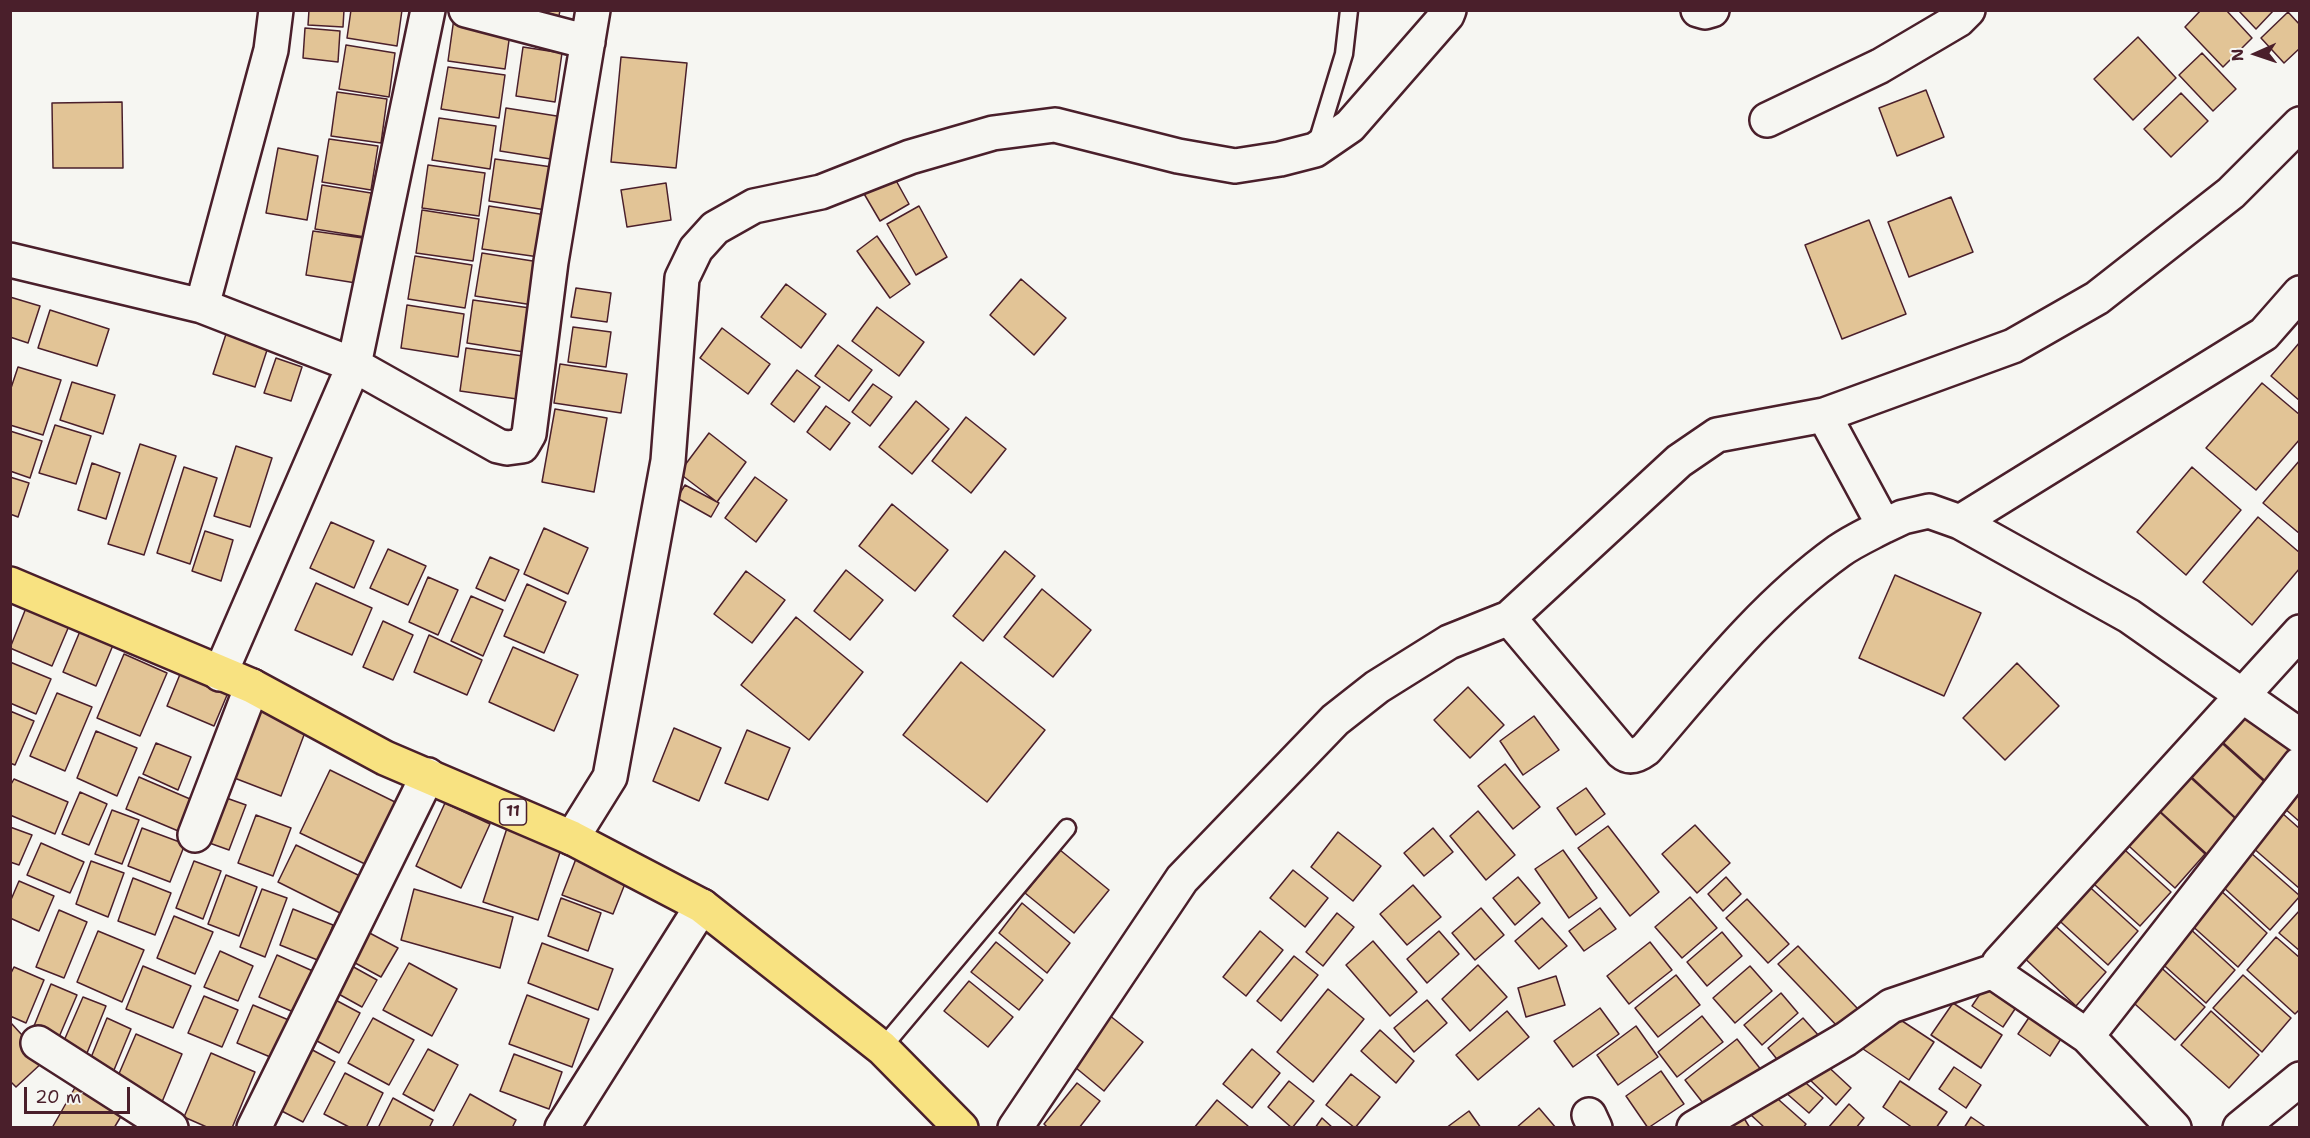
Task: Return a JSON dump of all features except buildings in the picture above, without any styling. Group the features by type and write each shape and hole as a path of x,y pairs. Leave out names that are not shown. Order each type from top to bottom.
{"highway":[{"name":"11","path":"10,585 252,686 385,758 572,838 702,906 882,1048 961,1128"}],"street":[{"path":"202,306 271,50 276,10"},
{"path":"220,674 354,364 428,10"},
{"path":"466,10 588,42"},
{"path":"10,260 202,306 354,364 498,446 507,448 522,446 529,434 551,262 593,10"},
{"path":"572,838 610,777 668,461 682,278 696,249 715,228 754,206 821,192 910,157 1003,131 1055,125 1178,156 1235,166 1280,159 1315,150 1350,126 1449,10"},
{"path":"1698,10 1704,12 1712,10"},
{"path":"1767,120 1880,66 1958,20 1968,10"},
{"path":"1016,1128 1182,879 1335,720 1377,687 1449,642 1509,618 1679,461 1717,435 1824,415 2013,346 2097,298 2231,193 2300,124"},
{"path":"1960,522 2264,334 2300,293"},
{"path":"1824,415 1884,526"},
{"path":"1509,618 1622,752 1626,756 1632,756 1646,748 1746,633 1812,572 1841,550 1884,526 1903,517 1929,511 1960,522 2129,616 2300,736"},
{"path":"2174,1128 2087,1036 1999,976 1997,970 2000,963 2300,632"},
{"path":"195,835 252,686"},
{"path":"2087,1036 2300,764"},
{"path":"254,1128 428,775"},
{"path":"562,1128 702,906"},
{"path":"1695,1128 1846,1039 1891,1006 1997,970"},
{"path":"38,1043 158,1124"},
{"path":"2240,1128 2300,1079"}],"lane":[{"path":"1315,150 1344,54 1349,10"},
{"path":"882,1048 914,1007 1067,828"}]}
